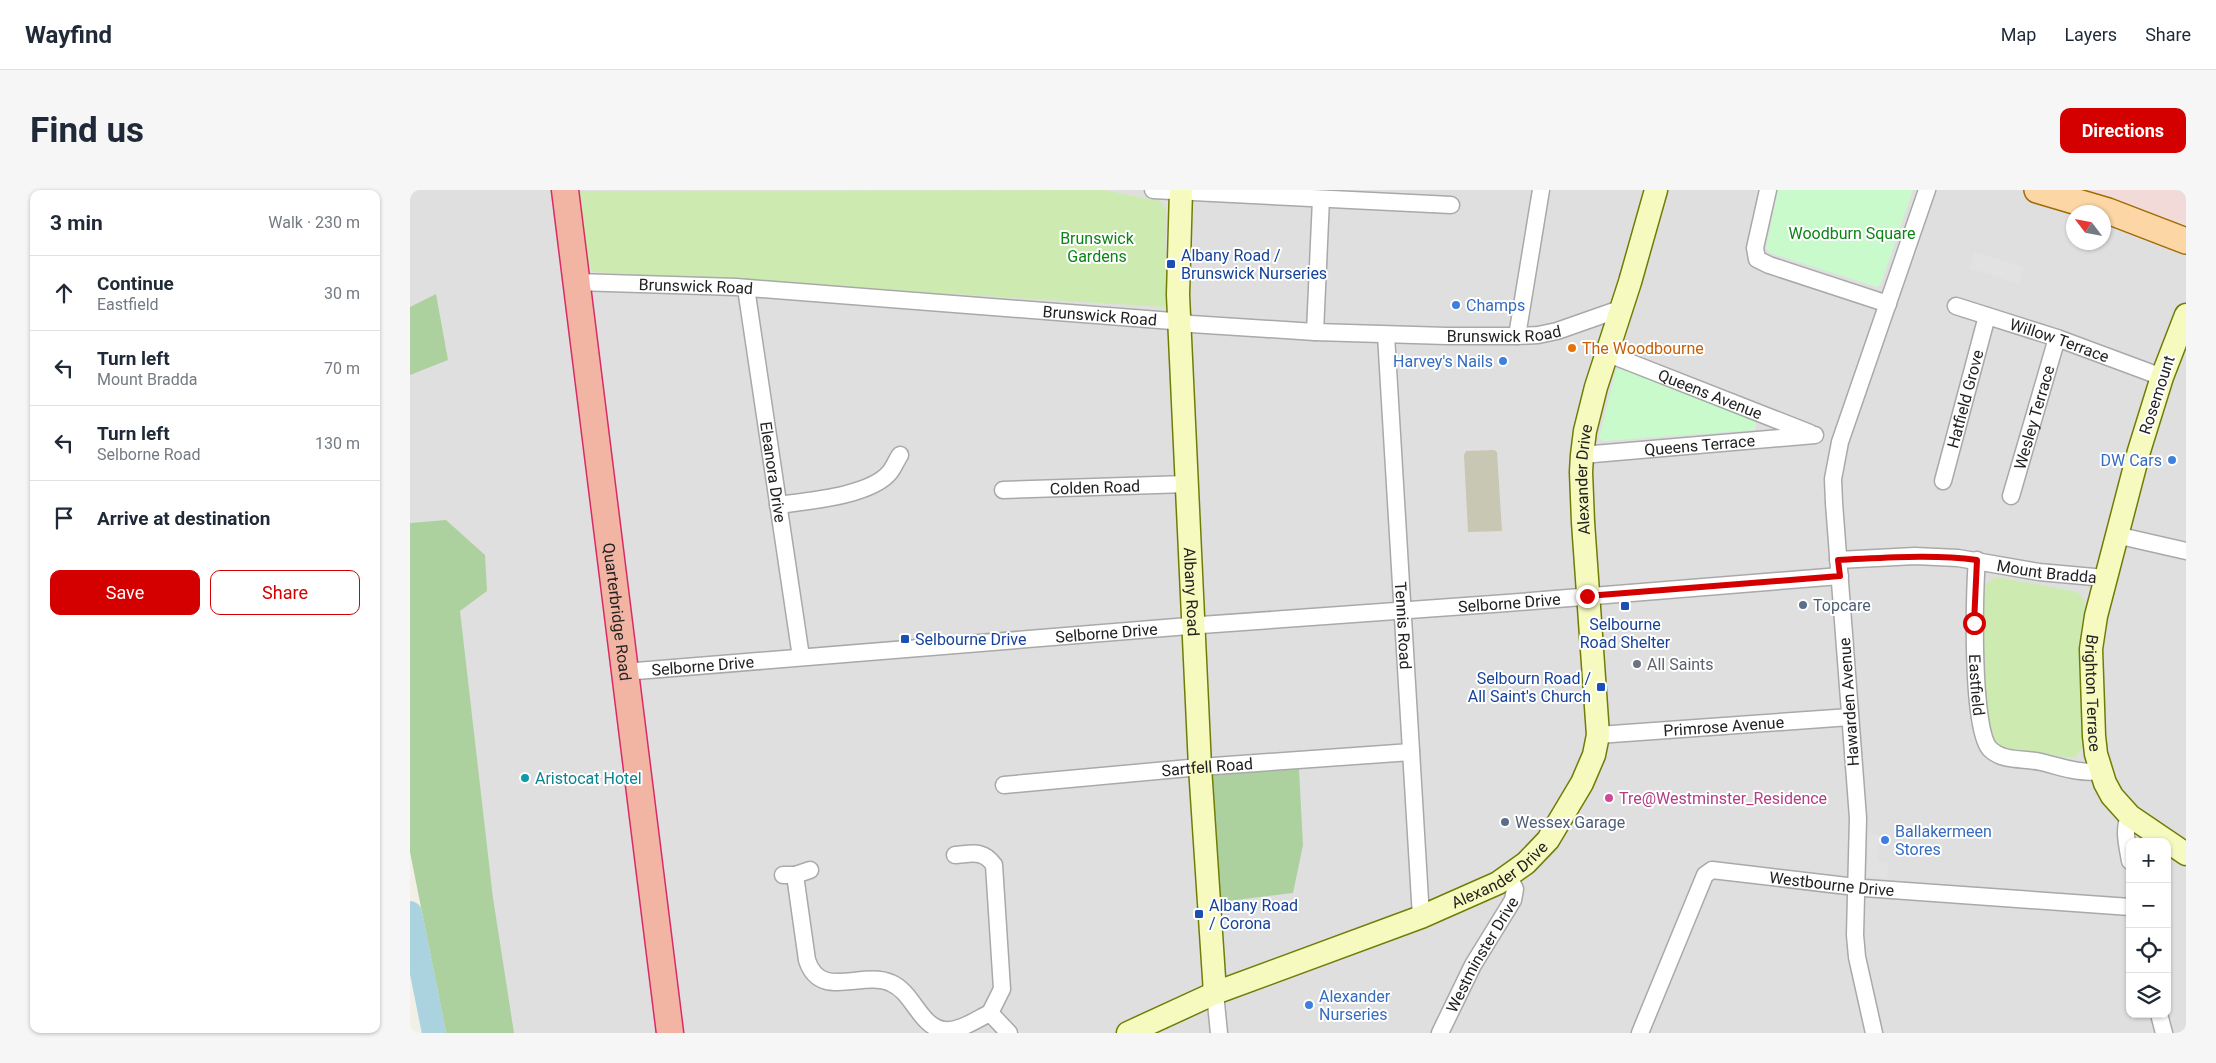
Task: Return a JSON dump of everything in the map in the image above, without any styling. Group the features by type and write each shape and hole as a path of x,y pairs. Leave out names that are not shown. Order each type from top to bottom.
{"highway":[{"name":"Quarterbridge Road","path":"565,190 670,1033"}],"main road":[{"name":"Alexander Drive","path":"1128,1033 1214,993 1421,918 1498,883 1537,852 1566,811 1594,755 1598,735 1587,596 1581,472 1582,455 1590,413 1606,353 1620,313 1656,190"},
{"path":"2037,190 2108,211 2186,241"},
{"name":"Albany Road","path":"1181,191 1179,322 1200,767 1214,993"},
{"name":"Rosemount","path":"2116,535 2162,377 2186,315"},
{"name":"Brighton Terrace","path":"2116,535 2096,616 2091,649 2094,736 2100,771 2112,796 2130,816 2186,854"}],"street":[{"path":"1153,190 1451,205"},
{"path":"1516,336 1541,190"},
{"path":"1768,190 1755,248 1757,259 1769,265 1888,304 1927,190"},
{"path":"1315,332 1320,199"},
{"name":"Brunswick Road","path":"576,282 746,288 1315,332 1386,335 1516,336 1548,333 1614,311 1620,313"},
{"name":"Eleanora Drive","path":"746,288 801,657"},
{"name":"Hawarden Avenue","path":"1874,1033 1857,957 1855,935 1858,818 1833,479 1840,442 1888,304"},
{"name":"Willow Terrace","path":"1956,306 2057,338 2162,377"},
{"name":"Hatfield Grove","path":"1943,481 1987,316"},
{"name":"Tennis Road","path":"1386,335 1421,918"},
{"name":"Wesley Terrace","path":"2012,496 2057,338"},
{"name":"Queens Avenue","path":"1606,353 1815,435"},
{"name":"Queens Terrace","path":"1582,455 1815,435"},
{"path":"778,505 847,494 864,489 889,473 900,455"},
{"name":"Colden Road","path":"1003,490 1187,484"},
{"path":"2116,535 2186,551"},
{"name":"Mount Bradda","path":"1587,596 1839,568 1915,556 1977,560 2039,572 2105,578"},
{"name":"Eastfield","path":"1977,560 1974,623 1977,697 1983,734 1989,748 2000,755 2015,760 2039,762 2067,770 2100,771"},
{"name":"Selborne Drive","path":"624,672 1587,596"},
{"name":"Primrose Avenue","path":"1598,735 1850,717"},
{"name":"Sartfell Road","path":"1004,785 1200,767 1411,752"},
{"path":"2127,838 2126,822 2130,816"},
{"path":"796,873 807,960 810,969 819,978 826,982 873,979 892,983 905,992 933,1026 943,1030 955,1030 990,1012 997,1002 1002,989 994,865 989,857 980,853 955,855"},
{"name":"Westbourne Drive","path":"1640,1033 1705,875 1712,870 1856,886 2126,907"},
{"name":"Westminster Drive","path":"1440,1033 1473,965 1513,900 1515,890 1508,876"},
{"path":"1214,993 1219,1033"},
{"path":"990,1012 1009,1033"},
{"path":"2160,1018 2164,1033"}],"shaded area":[{"path":"410,190 2186,190 2186,1033 509,1033 410,557"},
{"path":"2060,190 2186,190 2186,225"},
{"path":"1974,252 2024,267 2019,284 1969,268"},
{"path":"1494,450 1497,452 1502,531 1468,532 1464,455 1466,451"},
{"path":"1869,833 1880,835 1878,861 1888,863 1887,878 1869,877 1867,875"}],"green space":[{"name":"Brunswick Gardens","path":"1104,190 1160,201 1166,209 1166,305 1164,307 594,272 581,259 574,191"},
{"name":"Woodburn Square","path":"1778,190 1913,190 1881,284 1877,287 1770,253 1766,248"},
{"path":"436,294 448,360 410,375 410,307"},
{"path":"1620,368 1756,420 1755,430 1603,441 1599,438 1616,370"},
{"path":"446,520 485,555 487,591 460,611 493,898 514,1033 446,1033 410,852 410,523"},
{"path":"1997,577 2073,591 2079,593 2084,600 2085,612 2079,667 2083,748 2075,757 2009,751 1998,746 1994,741 1989,729 1983,692 1980,595 1986,584"},
{"path":"1299,769 1303,845 1293,893 1220,902 1211,775"}],"waterway":[{"path":"410,913 434,1033"}],"place":[{"name":"Albany Road / Brunswick Nurseries","path":"1171,264"},
{"name":"Champs","path":"1456,305"},
{"name":"The Woodbourne","path":"1572,348"},
{"name":"Harvey's Nails","path":"1503,361"},
{"name":"DW Cars","path":"2172,460"},
{"name":"Topcare","path":"1803,605"},
{"name":"Selbourne Road Shelter","path":"1625,606"},
{"name":"Selbourne Drive","path":"905,639"},
{"name":"All Saints","path":"1637,664"},
{"name":"Selbourn Road / All Saint's Church","path":"1601,687"},
{"name":"Aristocat Hotel","path":"525,778"},
{"name":"Tre@Westminster_Residence","path":"1609,798"},
{"name":"Wessex Garage","path":"1505,822"},
{"name":"Ballakermeen Stores","path":"1885,840"},
{"name":"Albany Road / Corona","path":"1199,914"},
{"name":"Alexander Nurseries","path":"1309,1005"}],"route":[{"path":"1587,596 1840,576 1838,560 1915,556 1958,558 1977,560 1974,589 1974,623"}]}
